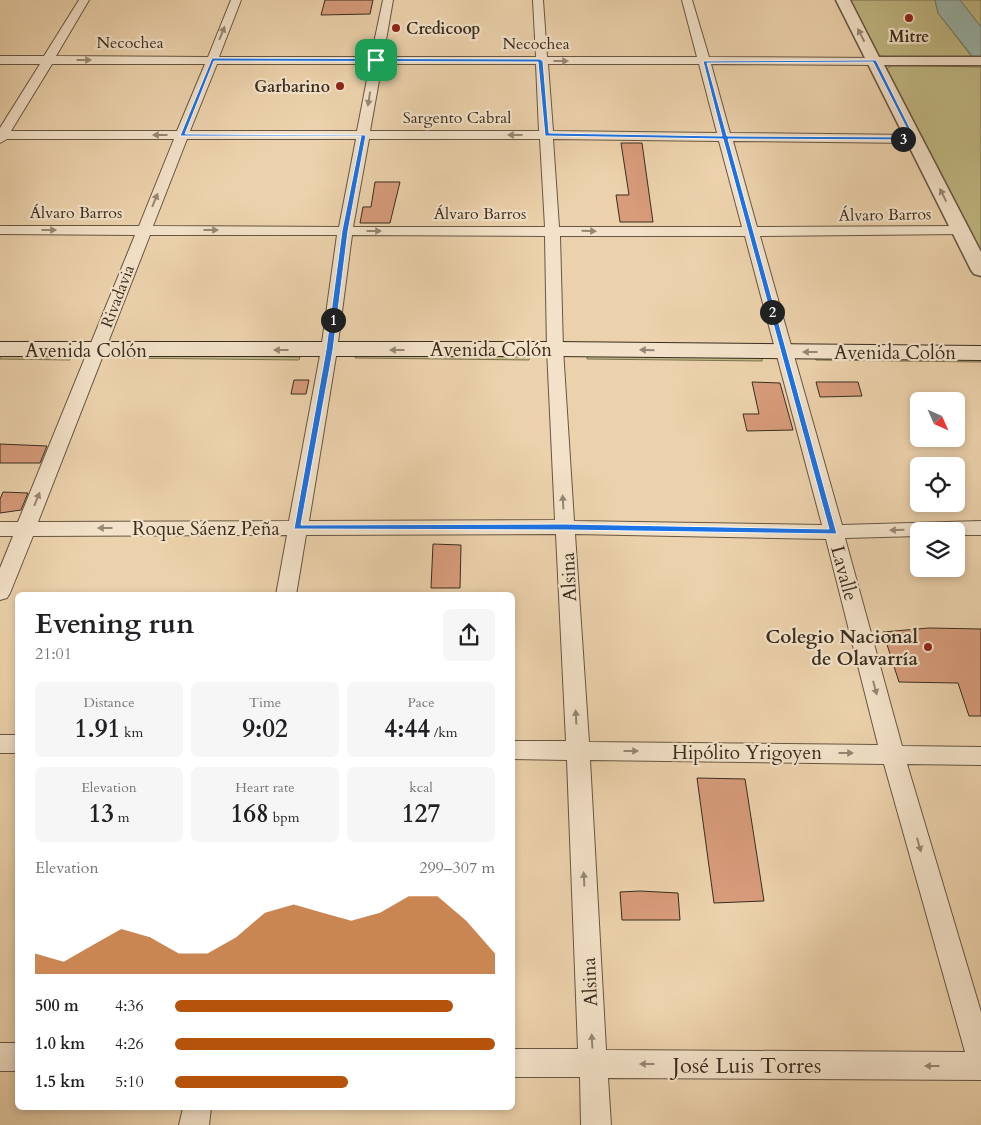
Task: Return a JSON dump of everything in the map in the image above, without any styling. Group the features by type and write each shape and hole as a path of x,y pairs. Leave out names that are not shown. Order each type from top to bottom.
{"main road":[{"name":"Avenida Colón","path":"0,349 93,358"},
{"name":"Avenida Colón","path":"785,360 981,353"},
{"name":"Avenida Colón","path":"0,366 93,358 555,357 785,360 981,369"}],"street":[{"path":"1,137 84,0"},
{"name":"Rivadavia","path":"0,593 236,0"},
{"path":"286,592 327,358 345,231 388,0"},
{"name":"Alsina","path":"538,0 540,61 552,230 555,357 578,750 596,1125"},
{"name":"Lavalle","path":"687,0 834,532 892,753 981,1058"},
{"path":"843,0 981,270"},
{"name":"Necochea","path":"0,60 977,61"},
{"name":"Sargento Cabral","path":"1,137 546,135 914,139"},
{"name":"Álvaro Barros","path":"0,230 751,232 961,230"},
{"name":"Roque Sáenz Peña","path":"0,528 565,527 834,532 981,528"},
{"path":"0,744 15,744"},
{"name":"Hipólito Yrigoyen","path":"515,750 892,753 981,756"},
{"path":"0,1057 15,1057"},
{"name":"José Luis Torres","path":"515,1063 981,1066"},
{"path":"194,1125 197,1110"}],"shaded area":[{"path":"849,0 935,0 938,13 972,57 885,57 876,55"},
{"path":"935,0 960,0 981,27 981,67 938,13"},
{"path":"960,0 981,0 981,27"},
{"path":"892,65 981,67 981,257 885,70"},
{"path":"0,355 71,356 70,360 0,359"},
{"path":"126,355 300,357 299,360 125,358"},
{"path":"355,355 530,357 529,360 355,358"},
{"path":"587,356 762,358 762,361 587,359"},
{"path":"815,357 981,359 981,362 816,360"}],"building":[{"path":"325,0 373,0 370,14 321,15"},
{"path":"621,143 642,143 653,222 620,222 616,195 629,195"},
{"path":"375,182 400,182 390,223 360,223 363,207 371,207"},
{"path":"294,380 309,380 306,394 291,394"},
{"path":"752,382 780,383 793,430 747,431 743,414 759,414"},
{"path":"816,382 858,382 862,396 820,397"},
{"path":"0,444 47,446 40,463 0,463"},
{"path":"3,492 28,493 21,510 0,513 0,499"},
{"path":"433,544 461,545 460,588 431,588"},
{"path":"929,628 981,629 981,716 969,716 958,683 899,682 883,632"},
{"path":"697,778 745,779 764,901 714,903"},
{"path":"620,892 678,893 680,920 622,920"}],"place":[{"name":"Mitre","path":"909,18"},
{"name":"Credicoop","path":"396,28"},
{"name":"Garbarino","path":"340,86"},
{"name":"Colegio Nacional de Olavarría","path":"928,647"}],"route":[{"path":"376,60 212,60 182,135 364,135 345,231 329,350 297,528 565,527 834,532 783,352 725,138 705,62 875,61 914,139 725,138 546,135 540,61 376,60"}]}
